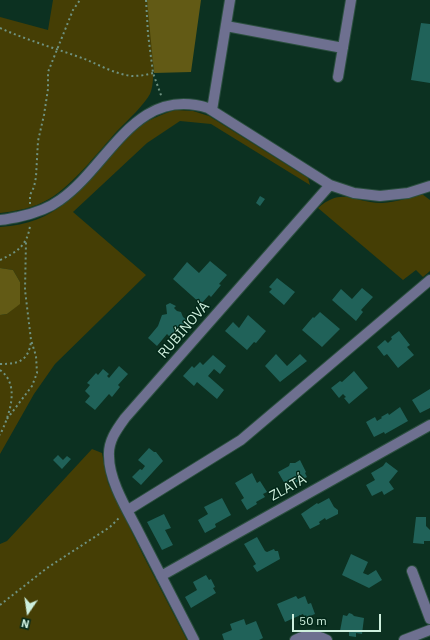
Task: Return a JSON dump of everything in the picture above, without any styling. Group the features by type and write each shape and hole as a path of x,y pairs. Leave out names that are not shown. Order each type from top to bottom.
{"street":[{"path":"212,110 230,0"},
{"path":"338,77 351,0"},
{"path":"226,26 343,48"},
{"path":"0,220 32,214 60,200 82,180 135,123 155,110 166,106 186,103 197,104 212,110 330,185 354,193 380,196 408,193 430,186"},
{"name":"RUBÍNOVÁ","path":"194,640 118,489 109,462 108,455 111,441 116,430 330,185"},
{"path":"128,510 240,440 430,280"},
{"name":"ZLATÁ","path":"161,576 430,425"},
{"path":"412,571 430,619"},
{"path":"404,640 430,630"},
{"path":"295,640 307,635 315,635 327,640"}],"path":[{"path":"7,419 32,386 37,373 36,356 31,340 25,290 26,241 32,214 30,194 34,187 36,177 38,141 46,102 48,72 73,10 80,0"},
{"path":"146,0 148,34 153,73 166,106"},
{"path":"0,28 131,76 144,76 153,73"},
{"path":"0,260 11,255 26,241"},
{"path":"0,364 11,364 23,359 29,352 31,340"},
{"path":"0,370 6,374 11,386 12,403 0,435"},
{"path":"0,606 47,568 110,527 128,510"}],"shaded area":[{"path":"53,0 147,0 153,48 152,86 150,94 140,108 85,167 58,193 37,205 0,213 0,17 48,30"},
{"path":"147,0 201,0 191,72 154,73"},
{"path":"175,110 193,111 209,116 308,178 310,185 211,124 180,121 147,143 73,212 146,275 55,364 34,394 0,454 0,315 7,314 20,303 20,282 13,270 0,268 0,227 20,225 37,220 52,212 77,192 138,128 154,118"},
{"path":"422,194 430,200 430,271 423,277 416,270 403,280 318,208 327,201 342,197 382,203 397,201"},
{"path":"0,268 13,270 20,282 20,304 7,314 0,315"},
{"path":"92,449 102,453 108,483 187,640 0,640 0,544 7,541"}],"building":[{"path":"421,23 430,24 430,83 411,80"},
{"path":"260,196 265,199 260,206 256,203"},
{"path":"210,261 227,275 211,297 209,295 201,304 173,279 187,262 199,273"},
{"path":"277,278 295,292 284,305 269,292 272,289 269,287"},
{"path":"362,288 373,297 361,310 363,312 356,321 332,300 341,289 352,299"},
{"path":"170,303 176,306 174,308 181,312 183,317 188,321 172,339 167,334 157,346 148,338 158,326 162,315 167,314 166,305"},
{"path":"320,312 340,329 322,347 302,330 313,317 314,318"},
{"path":"248,315 266,331 256,343 254,342 247,350 225,331 233,322 239,328"},
{"path":"399,331 410,345 407,347 414,355 398,368 387,354 384,356 377,347 385,340 388,343 392,339 391,337"},
{"path":"276,354 287,366 300,354 307,361 280,382 265,366"},
{"path":"213,355 226,366 220,374 214,369 208,376 224,390 217,399 197,382 194,386 183,376 192,366 194,368 200,362 203,365"},
{"path":"119,366 128,374 118,385 120,387 112,397 109,394 95,410 85,402 90,396 85,391 90,385 87,383 96,373 98,375 103,369 109,374 107,376 109,378"},
{"path":"354,371 368,388 349,404 344,398 346,397 343,394 339,398 331,388 340,381 342,382"},
{"path":"430,389 430,408 420,413 412,400"},
{"path":"400,407 408,421 385,434 384,432 374,437 366,422 375,417 377,421 382,418 381,417 388,413 389,415"},
{"path":"149,448 156,452 163,461 141,485 132,477 145,466 138,460"},
{"path":"58,455 63,460 67,456 71,459 62,469 53,460"},
{"path":"300,460 307,477 295,483 293,480 285,484 278,472 289,466 290,463 295,463"},
{"path":"386,462 398,471 389,482 394,489 384,495 382,491 372,496 366,485 375,480 371,473 383,466"},
{"path":"252,473 257,483 260,481 267,492 263,494 265,497 256,502 257,504 247,510 241,500 244,498 235,483"},
{"path":"222,498 231,515 215,524 216,527 205,533 198,520 208,514 204,507"},
{"path":"329,498 334,507 338,510 338,514 326,520 325,518 319,522 320,524 310,529 301,514 317,503 318,504"},
{"path":"164,514 171,528 165,530 173,545 162,550 147,522"},
{"path":"416,517 426,517 426,526 430,530 430,541 424,541 424,544 413,543"},
{"path":"257,537 265,551 267,552 274,549 275,551 278,551 280,559 257,572 253,566 256,564 244,544"},
{"path":"351,554 368,562 363,573 368,575 376,570 382,580 369,588 342,575"},
{"path":"206,575 209,580 211,579 216,593 191,608 185,597 197,590 193,582"},
{"path":"296,596 298,599 305,596 308,604 311,603 315,614 305,618 303,614 285,622 277,604"},
{"path":"349,613 354,616 364,618 362,634 356,633 356,637 349,636 349,632 340,631 343,615 347,616"},
{"path":"244,619 246,625 256,621 263,638 259,640 224,640 222,634 232,630 230,624"}]}
